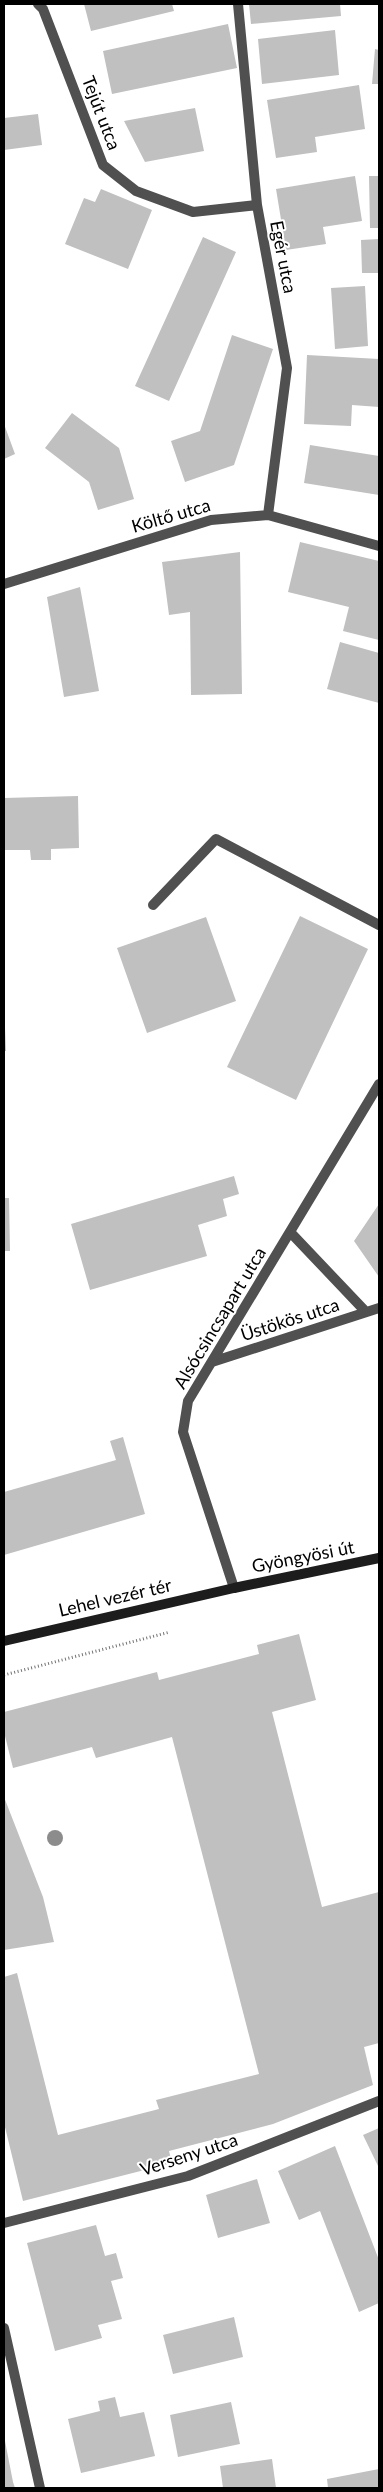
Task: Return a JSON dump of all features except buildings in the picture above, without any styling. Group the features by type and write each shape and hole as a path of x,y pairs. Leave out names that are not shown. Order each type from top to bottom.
{"street":[{"name":"Tejút utca","path":"38,4 43,9 103,165 136,191 193,212 257,204"},
{"name":"Egér utca","path":"238,4 257,204 287,368 268,515"},
{"name":"Költő utca","path":"4,584 212,520 268,515 379,546"},
{"path":"153,905 216,838 379,925"},
{"name":"Alsócsincsapart utca","path":"234,1588 183,1432 188,1401 291,1233 379,1084"},
{"path":"291,1233 366,1312"},
{"name":"Üstökös utca","path":"212,1362 379,1308"},
{"name":"Gyöngyösi út","path":"234,1588 379,1558"},
{"name":"Lehel vezér tér","path":"4,1641 234,1588"},
{"name":"Verseny utca","path":"4,2223 188,2176 379,2102"},
{"path":"4,2328 40,2488"}]}
